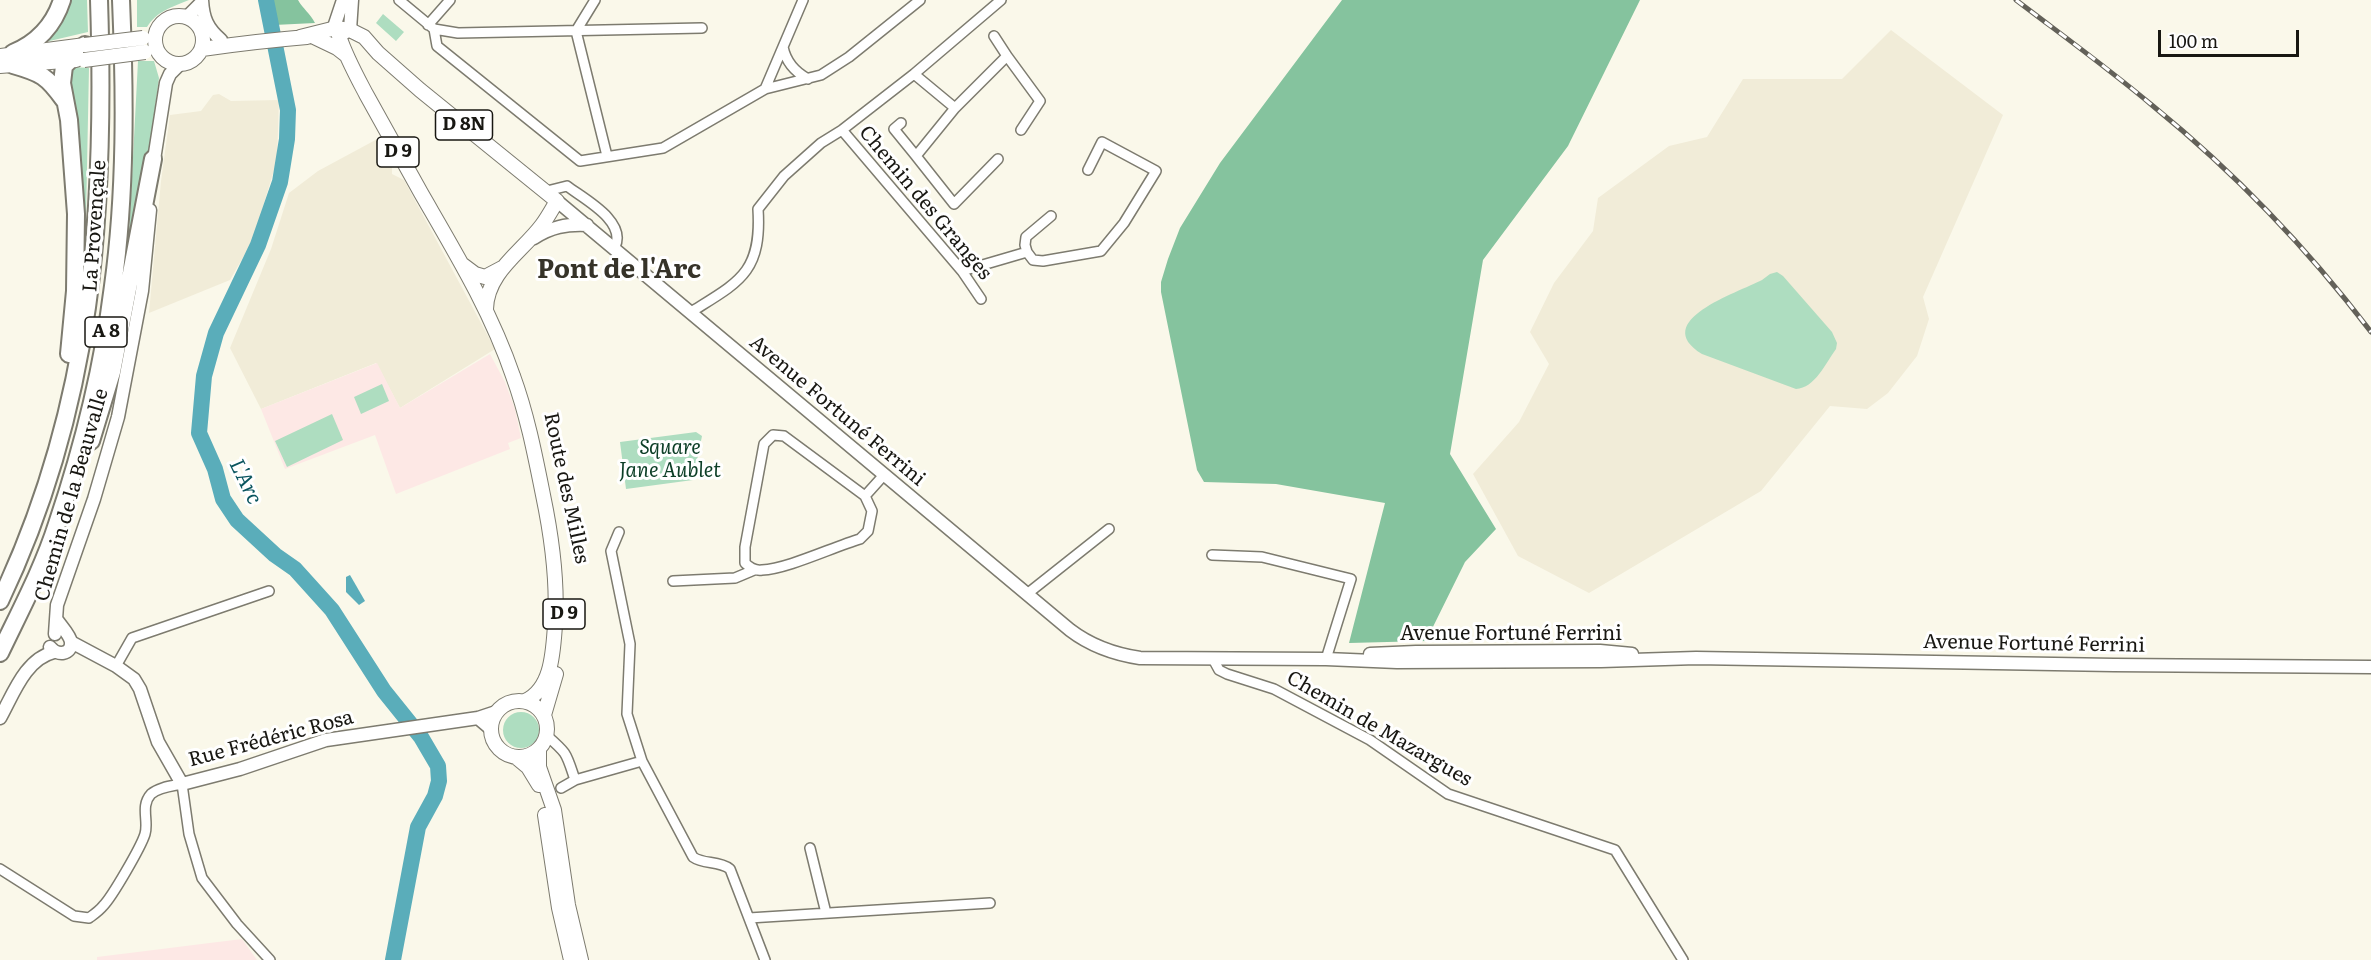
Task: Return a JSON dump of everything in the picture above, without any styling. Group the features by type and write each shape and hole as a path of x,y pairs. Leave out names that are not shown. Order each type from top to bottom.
{"highway":[{"path":"7,60 26,48 44,32 55,17 62,0"},
{"name":"La Provençale","path":"0,601 45,491 66,419 83,340 93,271 99,198 101,129 99,0"},
{"name":"La Provençale","path":"0,652 57,526 79,450 103,350 117,251 123,133 121,0"},
{"path":"123,133 129,62 130,0"},
{"path":"15,569 49,448 68,367 72,335 76,214 71,142 62,83 64,66 79,55"},
{"path":"7,60 38,72 49,81 66,103"},
{"path":"57,526 99,419 112,372 153,159"}],"main road":[{"path":"342,32 336,19 343,0"},
{"path":"342,32 352,0"},
{"path":"150,44 169,62 179,65 194,60 200,2"},
{"path":"200,2 206,25 221,40"},
{"path":"150,44 158,28 169,18 178,16 197,31 231,46 245,42"},
{"path":"197,31 221,40 245,42 342,32"},
{"name":"Avenue Fortuné Ferrini","path":"342,32 378,53 420,90 615,247 883,476 1082,639 1106,651 1140,658 1214,659 1326,659 1416,652 1581,651 1696,658 2126,666 2371,667"},
{"name":"D 9","path":"342,32 346,56 462,264 490,309"},
{"path":"306,37 337,48 346,56"},
{"path":"7,60 79,55 150,44"},
{"path":"7,60 79,55"},
{"name":"Chemin de la Beauvalle","path":"68,641 57,620 57,605 94,499 118,417 142,291 153,159 165,83 179,65"},
{"path":"490,309 488,290 498,274 543,225 552,196"},
{"path":"526,242 563,225 587,225"},
{"path":"462,264 475,274 485,276 498,274"},
{"name":"Route des Milles","path":"490,309 518,372 532,416 566,578 560,661 544,715"},
{"name":"Route des Milles","path":"525,701 534,697 542,686 552,659 556,580 552,517"},
{"path":"50,651 50,639 68,641 116,666 134,679 140,689 158,742 182,784"},
{"path":"0,718 23,677 35,662 50,651 64,653 68,641"},
{"path":"571,960 559,908 542,794 532,773 516,757 499,748 493,739 491,729 496,712 504,705 514,701 525,701 532,704 544,715 547,725 546,742 539,767 554,810 568,905 581,960"},
{"name":"Rue Frédéric Rosa","path":"182,784 240,769 326,740 473,718 496,712"},
{"path":"473,718 491,729"},
{"path":"516,757 528,755 546,742"}],"street":[{"path":"399,0 431,27 458,33 702,28"},
{"path":"431,27 450,0"},
{"path":"595,0 576,31 607,156"},
{"path":"765,89 803,0"},
{"path":"431,27 437,46 576,159 585,160 663,148 765,89 821,75 849,57 920,0"},
{"name":"Chemin des Granges","path":"691,312 735,285 751,265 760,231 758,209 784,176 821,143 842,130 914,74 1001,0"},
{"path":"994,36 1040,101 1021,130"},
{"path":"782,46 785,57 797,73 808,78"},
{"path":"916,156 955,108 1007,56"},
{"path":"914,74 955,108"},
{"path":"901,123 894,129 954,204 998,159"},
{"name":"Chemin des Granges","path":"842,130 962,271 981,299"},
{"path":"1051,216 1026,237 1027,252 1033,260 1043,261 1101,251 1124,223 1156,171 1102,142 1088,170"},
{"path":"552,196 567,186 605,214 616,227 615,247"},
{"path":"962,271 1027,252"},
{"path":"672,581 735,578 754,570 792,562 860,539 868,531 872,512 866,496 784,436 773,435 764,444 745,547 745,563 754,570"},
{"path":"866,496 883,476"},
{"path":"1027,594 1109,529"},
{"path":"619,532 611,551 630,644 627,714 642,761 693,857 700,862 723,864 730,869 765,960"},
{"path":"1212,555 1262,557 1351,579 1326,659"},
{"path":"116,666 132,638 269,591"},
{"name":"Chemin de Mazargues","path":"1214,659 1219,670 1274,689 1370,740 1448,794 1615,850 1683,960"},
{"path":"546,742 566,754 575,780"},
{"path":"561,788 575,780 642,761"},
{"path":"0,869 74,916 89,918 104,906 141,844 146,832 147,801 161,788 182,784 189,834 202,878 237,924 268,958"},
{"path":"810,848 826,913"},
{"path":"749,918 990,903"}],"shaded area":[{"path":"1891,30 2003,115 1923,297 1929,319 1917,356 1888,393 1867,409 1830,406 1761,491 1589,593 1518,556 1473,474 1519,422 1549,364 1530,332 1554,283 1593,231 1598,198 1669,146 1707,137 1743,79 1842,79"},
{"path":"219,94 231,101 279,100 277,160 253,240 230,280 149,313 161,181 170,115 201,111 213,95"},
{"path":"381,137 392,156 392,174 404,180 495,349 400,408 376,363 261,409 230,348 271,249 289,193 318,171"},
{"path":"490,354 505,382 515,409 521,438 508,443 510,449 396,494 375,435 285,469 261,409 377,363 400,408"},
{"path":"242,939 257,960 97,960 97,957"}],"green space":[{"path":"66,0 87,0 88,32 41,43"},
{"path":"137,0 189,0 160,13 147,27 137,27"},
{"path":"274,0 298,0 315,23 274,25"},
{"path":"1342,0 1640,0 1568,146 1483,260 1450,454 1496,529 1465,562 1426,641 1349,643 1385,503 1276,484 1204,482 1197,470 1161,292 1161,282 1180,228 1220,163"},
{"path":"383,14 404,32 396,41 376,23"},
{"path":"138,61 154,61 159,78 146,173 127,273"},
{"path":"73,67 89,68 86,217 79,275 68,82"},
{"path":"1777,272 1832,332 1837,343 1836,349 1824,368 1803,388 1796,389 1702,354 1688,342 1686,330 1691,320 1703,310 1718,300"},
{"path":"382,384 389,401 361,414 354,397"},
{"path":"332,414 343,440 287,467 275,441"},
{"name":"Square Jane Aublet","path":"696,432 702,436 693,480 626,489 620,442"},
{"path":"521,712 534,717 539,730 534,743 521,748 508,743 503,730 508,717"}],"water":[{"path":"350,575 365,601 359,605 346,592 346,577"}],"waterway":[{"name":"L'Arc","path":"266,0 288,110 287,139 280,182 258,245 216,333 204,376 199,433 215,469 223,499 237,520 275,555 295,569 332,610 384,691 421,737 438,766 439,781 435,796 418,827 393,960"}],"railway":[{"path":"2016,0 2136,92 2212,157 2296,241 2371,332"}],"district":[{"name":"Pont de l'Arc","path":"619,270"}]}
